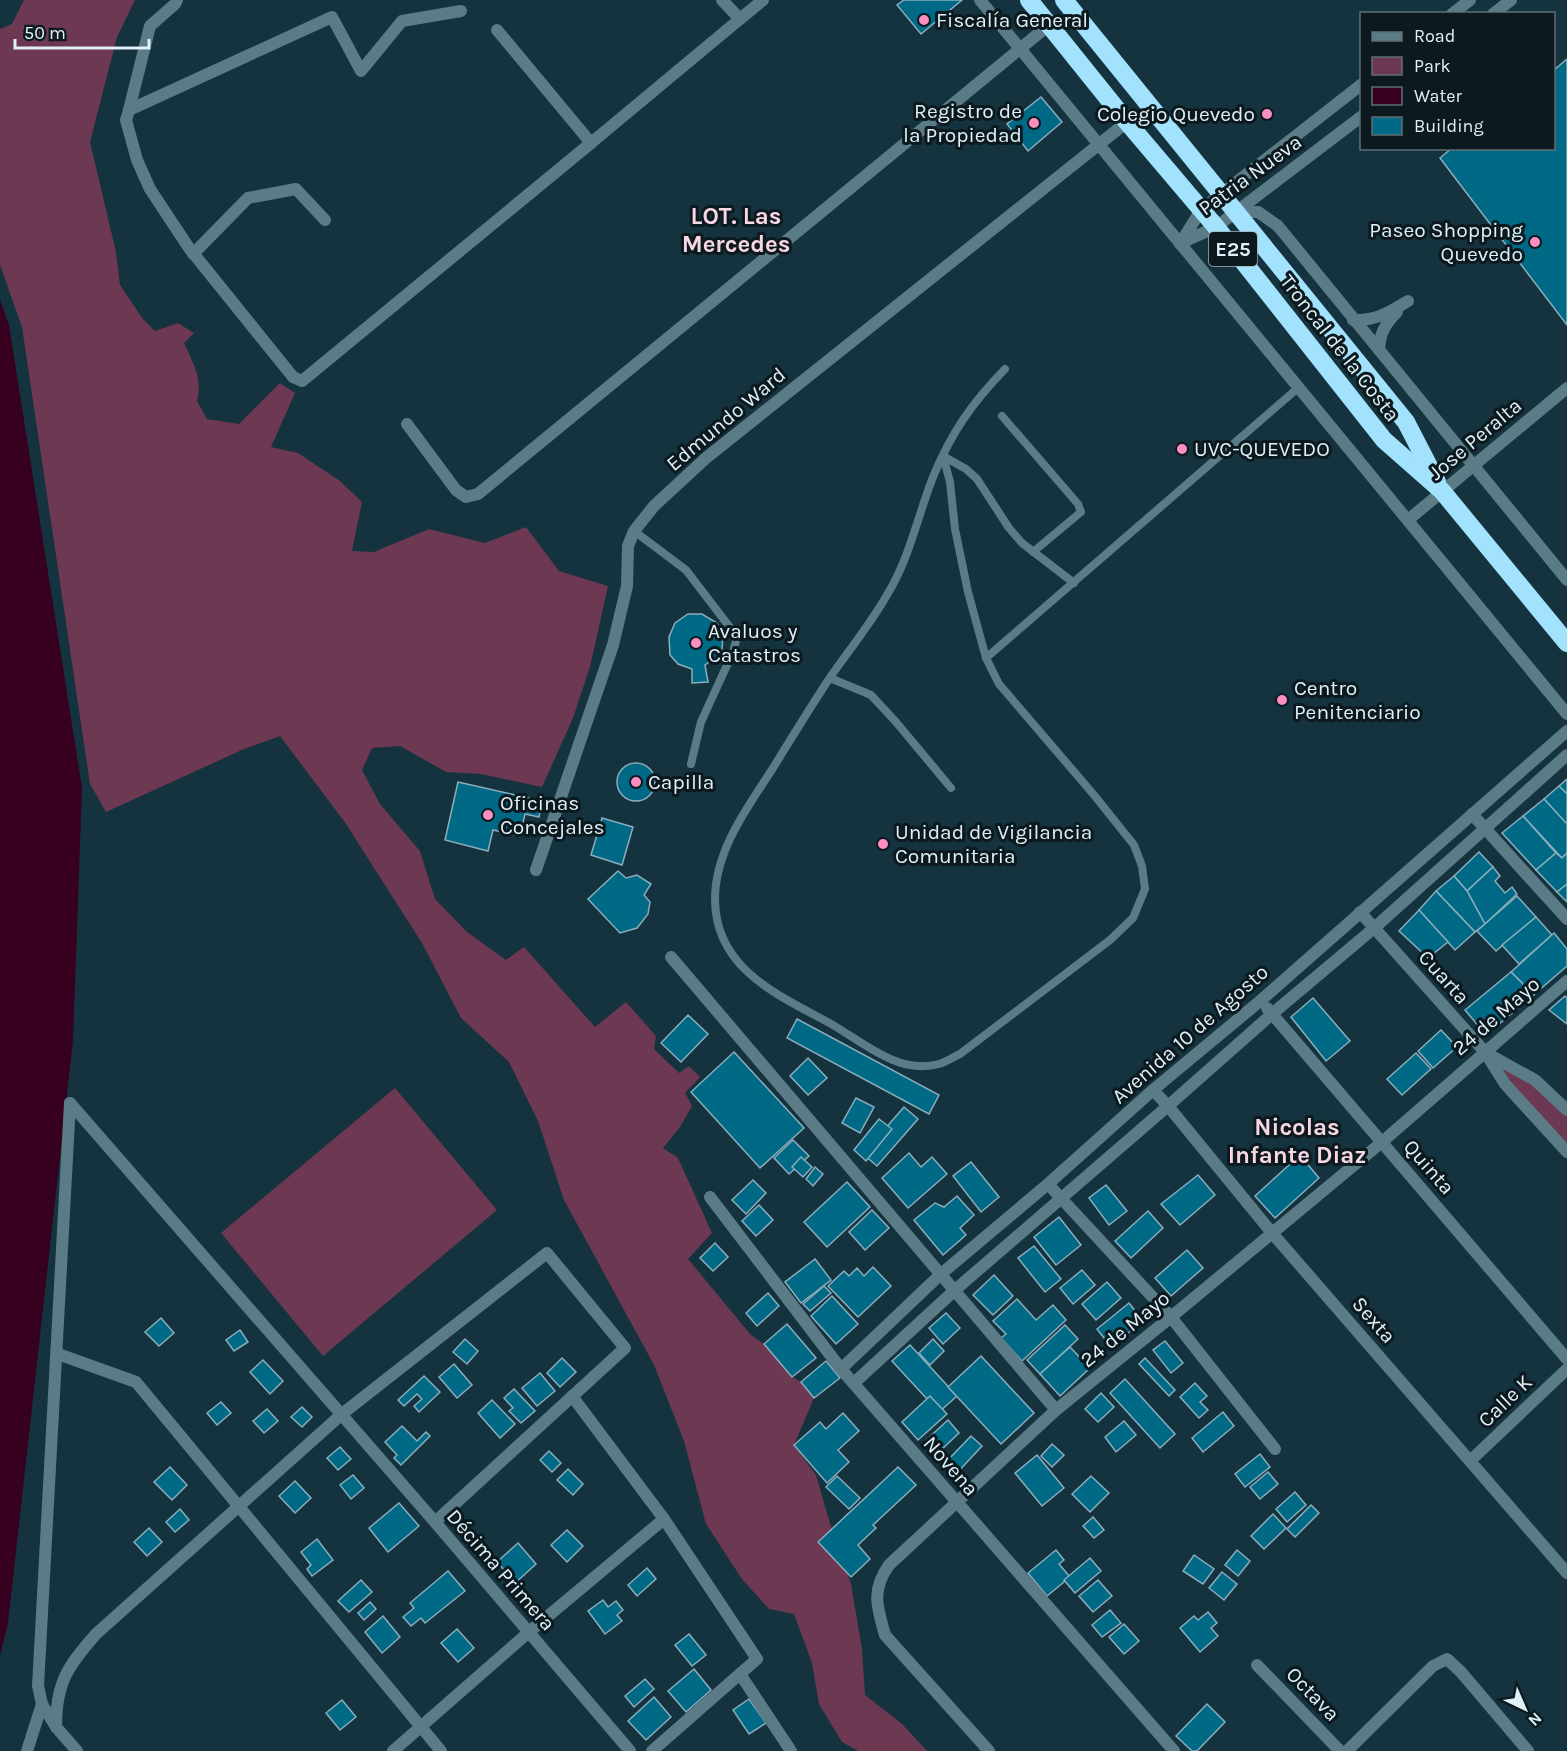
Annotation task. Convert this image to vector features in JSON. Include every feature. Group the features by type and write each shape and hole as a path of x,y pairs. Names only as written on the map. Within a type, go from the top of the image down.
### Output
{"highway":[{"name":"Troncal de la Costa","path":"1029,0 1127,122 1216,227 1384,440 1442,491 1567,643"},
{"name":"Troncal de la Costa","path":"1064,0 1406,422 1442,491"}],"street":[{"path":"177,0 150,26 126,120 137,160 150,189 193,254 293,377 302,381 763,0"},
{"path":"722,0 740,19"},
{"path":"980,0 1567,714"},
{"path":"1455,12 1470,0"},
{"path":"1496,12 1511,0"},
{"path":"129,110 332,17 361,71 402,21 461,11"},
{"path":"407,424 456,490 466,496 478,494 1049,25"},
{"path":"497,30 591,143"},
{"name":"Patria Nueva","path":"1180,244 1201,210 1360,86"},
{"name":"Patria Nueva","path":"1180,244 1216,227 1360,118"},
{"name":"Edmundo Ward","path":"536,870 613,645 627,586 628,546 634,531 654,506 706,458 1127,122"},
{"path":"193,254 248,198 296,189 326,220"},
{"path":"1236,212 1258,212 1278,226 1567,580"},
{"path":"1353,320 1373,319 1387,314 1408,301 1384,328 1380,337 1379,350"},
{"name":"Jose Peralta","path":"1408,520 1567,388"},
{"name":"Avenida 10 de Agosto","path":"842,1369 941,1274 1048,1184 1153,1090 1260,1001 1567,731"},
{"name":"Avenida 10 de Agosto","path":"854,1383 955,1290 1272,1014 1374,929 1567,755"},
{"path":"1472,814 1567,918"},
{"name":"Cuarta","path":"1360,912 1485,1052 1505,1084 1567,1152"},
{"path":"671,957 1056,1410"},
{"name":"24 de Mayo","path":"988,1751 885,1635 877,1593 885,1571 1056,1410 1382,1142 1567,981"},
{"name":"Quinta","path":"1260,1001 1567,1359"},
{"path":"1485,1052 1535,1080 1567,1110"},
{"name":"Sexta","path":"1153,1090 1272,1233 1567,1573"},
{"name":"Décima Primera","path":"58,1354 70,1103 342,1414 630,1751"},
{"path":"1048,1184 1171,1317 1275,1449"},
{"name":"Novena","path":"710,1197 842,1369 1174,1751"},
{"path":"57,1727 56,1709 66,1672 74,1658 96,1634 342,1414 547,1253 625,1348 435,1522"},
{"path":"77,1751 42,1704 38,1686 58,1354 136,1382 441,1751"},
{"name":"Calle K","path":"1470,1461 1567,1369"},
{"path":"572,1396 664,1519 757,1659 652,1751"},
{"path":"393,1751 529,1632 664,1519"},
{"path":"1347,1751 1433,1666 1448,1659 1528,1751"},
{"name":"Octava","path":"1257,1665 1341,1751"},
{"path":"740,1674 791,1751"},
{"path":"27,1751 42,1704"}],"lane":[{"path":"943,456 950,482 955,530 966,582 986,658 999,684 1134,845 1142,866 1145,889 1133,918 1110,940 960,1054 939,1064 917,1067 895,1062 834,1025 774,994 750,975 728,951 718,927 715,899 720,862 742,816 830,678 887,596 901,571 933,478 943,456 966,412 1005,369"},
{"path":"986,658 1298,388"},
{"path":"1002,416 1078,504 1081,512 1033,552"},
{"path":"943,456 966,469 977,479 1009,528 1033,552 1074,583"},
{"path":"634,531 686,570 735,634 733,652 701,722 690,764"},
{"path":"830,678 871,695 951,788"}],"green space":[{"path":"24,0 135,0 117,37 90,142 116,252 120,285 142,318 155,331 178,323 194,333 184,343 198,378 197,401 207,419 239,424 280,383 295,393 271,447 298,453 340,481 362,502 352,551 374,552 429,529 485,543 526,527 559,571 608,586 590,667 573,718 542,787 481,774 446,772 400,746 372,748 362,770 380,804 420,851 435,899 467,932 506,960 524,947 595,1027 626,1002 656,1036 654,1049 679,1073 689,1066 700,1077 685,1093 692,1106 680,1127 663,1148 678,1158 712,1233 688,1259 751,1335 764,1344 792,1377 801,1382 814,1398 794,1445 816,1475 851,1584 862,1649 865,1695 902,1724 927,1751 858,1751 842,1742 819,1704 812,1663 794,1614 769,1609 742,1579 706,1524 684,1441 654,1365 564,1200 538,1121 509,1062 461,1018 422,943 344,821 280,736 244,749 106,812 90,784 22,327 0,265 0,29 12,24"},
{"path":"1501,1066 1539,1084 1567,1112 1567,1144 1513,1086"},
{"path":"395,1088 497,1210 323,1356 221,1233"}],"water":[{"path":"0,300 9,325 82,788 73,1040 8,1623 0,1656"}],"building":[{"name":"Fiscalía General","path":"904,0 962,0 921,34 897,5"},
{"name":"Paseo Shopping Quevedo","path":"1567,59 1567,325 1440,158 1450,150 1555,150 1555,69"},
{"name":"Registro de la Propiedad","path":"1041,97 1062,122 1028,151 1007,124"},
{"name":"Avaluos y Catastros","path":"688,614 702,614 717,623 723,636 722,649 705,665 708,682 692,683 692,669 678,664 670,655 669,637 675,623"},
{"name":"Capilla","path":"636,763 649,769 655,782 649,795 636,801 623,795 617,782 623,769"},
{"path":"1567,779 1567,794 1559,786"},
{"name":"Oficinas Concejales","path":"458,782 542,801 539,817 525,814 520,836 493,830 488,851 445,840"},
{"path":"1559,786 1567,794 1567,824 1544,799"},
{"path":"1544,799 1567,824 1567,853 1562,858 1523,816"},
{"path":"1523,816 1556,853 1536,870 1502,833"},
{"path":"602,818 633,827 622,865 591,855"},
{"path":"1479,852 1493,867 1467,891 1454,876"},
{"path":"1556,853 1562,858 1567,853 1567,884 1557,892 1536,870"},
{"path":"1493,867 1500,876 1495,881 1505,893 1512,887 1517,894 1485,924 1467,891"},
{"path":"618,871 626,878 637,875 651,884 644,895 650,902 648,914 637,928 620,933 588,899"},
{"path":"1454,876 1467,891 1485,924 1475,932 1436,891"},
{"path":"1567,884 1567,902 1557,892"},
{"path":"1436,891 1475,932 1455,950 1419,910"},
{"path":"1517,896 1536,917 1496,951 1477,931"},
{"path":"1419,910 1448,942 1428,958 1399,931"},
{"path":"1536,917 1552,935 1519,964 1502,945"},
{"path":"1554,933 1567,949 1567,966 1530,998 1522,983 1511,972"},
{"path":"1511,972 1522,983 1530,998 1486,1035 1465,1010"},
{"path":"1565,996 1567,998 1567,1024 1549,1010"},
{"path":"1313,998 1350,1041 1326,1061 1291,1017"},
{"path":"688,1015 708,1034 681,1062 661,1043"},
{"path":"797,1019 939,1095 929,1114 787,1038"},
{"path":"1441,1030 1457,1047 1433,1068 1418,1051"},
{"path":"734,1052 804,1128 760,1168 691,1092"},
{"path":"1416,1053 1431,1069 1402,1095 1387,1079"},
{"path":"808,1058 827,1078 808,1095 790,1076"},
{"path":"856,1098 874,1107 860,1133 842,1123"},
{"path":"904,1107 918,1119 877,1166 863,1154"},
{"path":"879,1119 892,1129 866,1161 854,1150"},
{"path":"793,1140 809,1156 789,1174 774,1158"},
{"path":"909,1153 921,1167 932,1157 947,1174 908,1208 882,1178"},
{"path":"1300,1155 1319,1178 1275,1218 1255,1196"},
{"path":"801,1157 812,1167 803,1177 792,1167"},
{"path":"971,1162 999,1197 981,1212 953,1176"},
{"path":"815,1167 823,1174 813,1186 806,1179"},
{"path":"1198,1175 1215,1195 1180,1225 1161,1204"},
{"path":"753,1180 766,1193 746,1214 732,1200"},
{"path":"847,1182 870,1207 827,1247 804,1222"},
{"path":"1106,1185 1127,1211 1109,1225 1089,1198"},
{"path":"957,1196 974,1215 960,1228 966,1235 943,1255 914,1220 935,1203 944,1207"},
{"path":"759,1205 773,1220 756,1236 742,1221"},
{"path":"872,1210 889,1228 865,1250 849,1232"},
{"path":"1148,1211 1163,1228 1131,1258 1115,1241"},
{"path":"1059,1217 1081,1245 1056,1265 1034,1237"},
{"path":"715,1243 728,1257 713,1271 700,1258"},
{"path":"1034,1246 1061,1279 1045,1292 1018,1258"},
{"path":"1187,1250 1203,1268 1171,1296 1155,1278"},
{"path":"815,1259 831,1280 801,1303 785,1282"},
{"path":"873,1267 891,1286 858,1317 828,1286 844,1271 849,1276 857,1268 864,1276"},
{"path":"1082,1270 1095,1285 1073,1304 1060,1288"},
{"path":"994,1275 1013,1296 993,1315 973,1295"},
{"path":"1107,1282 1121,1298 1096,1320 1082,1304"},
{"path":"824,1286 831,1293 810,1311 803,1304"},
{"path":"768,1293 779,1306 757,1326 746,1313"},
{"path":"832,1296 858,1324 836,1344 811,1316"},
{"path":"1017,1299 1036,1320 1053,1305 1066,1320 1022,1361 1001,1338 1006,1334 993,1321"},
{"path":"1129,1303 1143,1321 1111,1347 1097,1329"},
{"path":"946,1313 960,1328 943,1344 929,1328"},
{"path":"161,1318 174,1333 159,1346 145,1332"},
{"path":"787,1324 816,1358 792,1377 764,1344"},
{"path":"1065,1325 1078,1339 1040,1374 1027,1360"},
{"path":"240,1330 248,1342 234,1351 226,1340"},
{"path":"465,1339 478,1351 467,1364 453,1352"},
{"path":"933,1339 944,1351 930,1365 919,1353"},
{"path":"1165,1341 1183,1363 1171,1373 1153,1350"},
{"path":"910,1345 957,1396 939,1412 892,1361"},
{"path":"1070,1347 1090,1368 1060,1396 1040,1374"},
{"path":"981,1356 1034,1413 1001,1444 948,1387"},
{"path":"562,1358 576,1372 560,1387 547,1373"},
{"path":"1145,1358 1175,1390 1169,1396 1139,1364"},
{"path":"263,1360 283,1381 270,1394 250,1372"},
{"path":"826,1361 840,1378 814,1398 801,1382"},
{"path":"454,1364 472,1385 457,1398 439,1377"},
{"path":"540,1373 555,1391 537,1406 522,1388"},
{"path":"424,1376 440,1392 419,1412 414,1406 422,1399 417,1394 404,1406 398,1400"},
{"path":"1125,1379 1175,1434 1160,1448 1110,1393"},
{"path":"1195,1383 1207,1396 1200,1402 1208,1410 1199,1418 1180,1397"},
{"path":"514,1389 535,1411 521,1423 509,1411 513,1408 504,1398"},
{"path":"1101,1393 1114,1407 1098,1422 1085,1409"},
{"path":"930,1396 947,1414 918,1440 902,1422"},
{"path":"492,1400 515,1424 500,1438 478,1413"},
{"path":"221,1402 231,1413 217,1425 207,1413"},
{"path":"302,1407 312,1417 302,1427 291,1417"},
{"path":"267,1409 278,1421 264,1433 253,1421"},
{"path":"1223,1412 1234,1426 1203,1452 1192,1438"},
{"path":"843,1413 859,1431 838,1450 849,1462 827,1483 794,1445 820,1422 826,1429"},
{"path":"948,1420 959,1433 937,1454 925,1441"},
{"path":"1124,1421 1136,1435 1116,1452 1105,1437"},
{"path":"402,1426 417,1441 426,1432 430,1436 401,1465 394,1458 397,1455 385,1442"},
{"path":"971,1436 982,1446 955,1475 944,1464"},
{"path":"1052,1444 1064,1455 1052,1467 1041,1456"},
{"path":"340,1447 351,1459 338,1470 327,1458"},
{"path":"549,1451 561,1463 552,1472 540,1460"},
{"path":"1260,1454 1270,1467 1245,1487 1235,1474"},
{"path":"1037,1455 1064,1488 1042,1506 1015,1473"},
{"path":"170,1467 187,1485 172,1500 154,1482"},
{"path":"898,1467 916,1485 873,1525 876,1528 858,1545 870,1559 851,1577 818,1542"},
{"path":"568,1469 583,1484 573,1495 557,1480"},
{"path":"1268,1472 1278,1484 1260,1499 1250,1487"},
{"path":"353,1475 364,1488 351,1499 340,1485"},
{"path":"837,1476 860,1498 849,1509 826,1487"},
{"path":"1091,1476 1109,1493 1090,1512 1072,1494"},
{"path":"295,1481 311,1498 295,1513 279,1496"},
{"path":"1295,1492 1306,1505 1287,1522 1276,1509"},
{"path":"399,1503 419,1526 388,1552 369,1528"},
{"path":"1311,1505 1319,1513 1295,1537 1287,1529"},
{"path":"180,1509 189,1520 175,1532 166,1522"},
{"path":"1273,1514 1286,1528 1264,1549 1251,1536"},
{"path":"1093,1517 1104,1530 1094,1538 1083,1526"},
{"path":"149,1528 162,1542 147,1556 134,1542"},
{"path":"567,1530 583,1546 567,1562 551,1545"},
{"path":"317,1539 333,1560 312,1576 307,1569 311,1565 301,1552"},
{"path":"518,1543 536,1564 512,1586 503,1575 506,1572 497,1562"},
{"path":"1056,1550 1064,1560 1059,1564 1070,1577 1047,1596 1028,1573"},
{"path":"1237,1550 1250,1561 1238,1576 1225,1565"},
{"path":"1194,1555 1214,1569 1203,1584 1183,1571"},
{"path":"1090,1558 1101,1571 1075,1593 1064,1580"},
{"path":"647,1568 656,1579 637,1596 628,1585"},
{"path":"448,1571 465,1591 425,1623 421,1618 411,1626 403,1617 414,1608 410,1603"},
{"path":"1222,1572 1237,1584 1224,1600 1209,1588"},
{"path":"361,1580 372,1592 349,1612 338,1601"},
{"path":"1098,1580 1112,1596 1093,1612 1079,1596"},
{"path":"603,1600 608,1607 616,1601 623,1610 617,1615 622,1621 605,1634 588,1611"},
{"path":"370,1602 376,1609 364,1620 358,1613"},
{"path":"1110,1610 1121,1623 1102,1637 1092,1625"},
{"path":"1208,1612 1217,1623 1211,1628 1218,1636 1200,1652 1180,1628 1194,1616 1198,1620"},
{"path":"383,1616 400,1637 382,1653 365,1632"},
{"path":"1124,1624 1139,1641 1124,1654 1109,1637"},
{"path":"457,1629 474,1648 458,1662 441,1643"},
{"path":"689,1634 706,1655 692,1666 675,1645"},
{"path":"694,1669 711,1690 686,1712 668,1691"},
{"path":"645,1679 654,1689 634,1707 625,1696"},
{"path":"654,1697 671,1717 646,1740 628,1721"},
{"path":"749,1699 766,1723 749,1734 733,1710"},
{"path":"342,1700 356,1717 340,1730 326,1713"},
{"path":"1207,1704 1225,1722 1197,1751 1192,1751 1176,1736"}],"place":[{"name":"Fiscalía General","path":"924,20"},
{"name":"Colegio Quevedo","path":"1267,114"},
{"name":"Registro de la Propiedad","path":"1034,123"},
{"name":"Paseo Shopping Quevedo","path":"1535,242"},
{"name":"UVC-QUEVEDO","path":"1182,449"},
{"name":"Avaluos y Catastros","path":"696,643"},
{"name":"Centro Penitenciario","path":"1282,700"},
{"name":"Capilla","path":"636,782"},
{"name":"Oficinas Concejales","path":"488,815"},
{"name":"Unidad de Vigilancia Comunitaria","path":"883,844"}],"district":[{"name":"LOT. Las Mercedes","path":"736,230"},
{"name":"Nicolas Infante Diaz","path":"1297,1141"}]}
